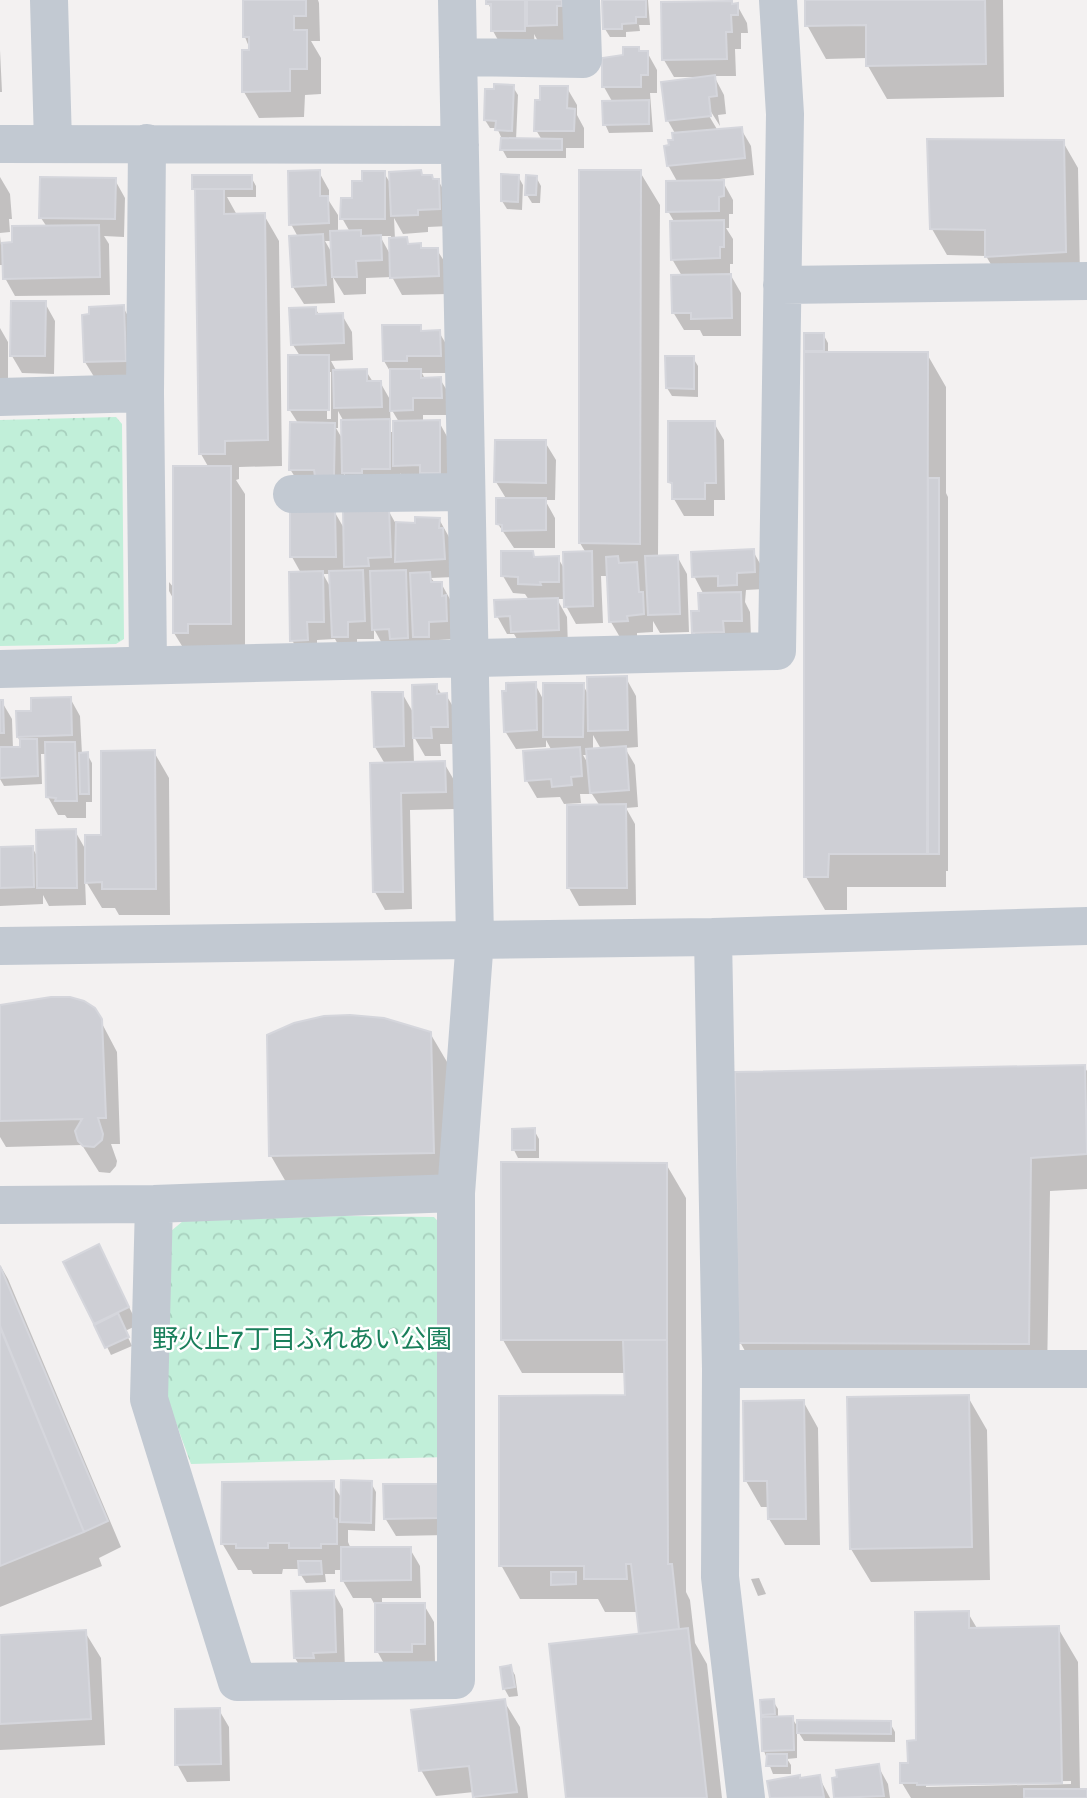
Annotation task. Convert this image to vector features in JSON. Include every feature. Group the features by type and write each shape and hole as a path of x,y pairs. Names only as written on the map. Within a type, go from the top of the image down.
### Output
{"street":[{"path":"49,0 53,143"},
{"path":"154,1205 149,1399 237,1682 456,1680 456,1193 475,939 457,0"},
{"path":"458,57 583,59 581,0"},
{"path":"0,669 777,651 785,114 778,0"},
{"path":"147,143 145,393 148,665"},
{"path":"0,144 460,145"},
{"path":"782,285 1087,281"},
{"path":"0,397 145,393"},
{"path":"292,494 466,492"},
{"path":"0,946 713,937 1087,926"},
{"path":"713,937 721,1369 720,1577 746,1798"},
{"path":"0,1205 154,1205 456,1193"},
{"path":"721,1369 1087,1369"}],"green space":[{"path":"116,417 122,424 124,639 116,644 0,646 0,420"},
{"name":"野火止7丁目ふれあい公園","path":"344,1216 434,1217 447,1231 446,1457 191,1464 165,1393 171,1231 183,1221"}],"building":[{"path":"243,0 306,0 306,16 294,16 294,30 307,30 307,69 290,69 290,91 242,92 242,50 249,50 249,37 243,37"},
{"path":"486,0 525,0 525,31 491,31 491,4 486,4"},
{"path":"527,0 562,0 562,6 557,6 557,25 527,26"},
{"path":"602,0 646,0 646,17 636,17 636,23 622,24 622,29 603,29"},
{"path":"805,0 985,0 986,64 866,66 866,25 805,26"},
{"path":"732,1 732,4 738,3 738,15 731,15 732,32 726,32 727,59 662,60 661,2"},
{"path":"623,47 639,47 639,51 648,51 648,75 641,75 641,87 602,87 602,58 623,55"},
{"path":"715,75 717,96 709,97 711,116 666,121 661,82"},
{"path":"494,84 514,85 512,131 495,130 496,121 484,120 485,89 494,89"},
{"path":"540,86 568,86 567,108 575,109 574,131 534,131 535,100 540,100"},
{"path":"649,100 649,124 603,125 602,101"},
{"path":"742,127 745,158 667,166 664,146 669,145 668,140 673,140 672,133"},
{"path":"501,138 562,139 562,150 500,150"},
{"path":"927,139 1064,140 1066,252 985,257 985,230 930,229"},
{"path":"320,170 320,196 328,196 329,223 289,225 288,171"},
{"path":"421,170 422,175 432,175 433,179 439,179 440,209 418,210 418,215 391,216 389,172"},
{"path":"579,170 641,170 640,544 579,543"},
{"path":"362,171 385,171 385,219 340,219 341,198 352,198 352,181 362,181"},
{"path":"501,174 519,175 518,202 501,201"},
{"path":"192,175 252,175 252,189 192,189"},
{"path":"526,175 537,176 536,195 525,195"},
{"path":"40,177 116,178 115,219 39,218"},
{"path":"724,180 724,196 719,197 719,211 666,212 666,181"},
{"path":"195,189 224,189 224,214 265,213 268,440 225,441 225,454 199,454"},
{"path":"724,220 724,247 720,247 720,258 671,260 670,221"},
{"path":"99,225 100,277 3,279 2,243 12,242 12,226"},
{"path":"361,230 361,236 381,235 382,260 356,261 357,277 332,277 330,231"},
{"path":"323,234 326,285 292,287 289,236"},
{"path":"407,237 408,244 421,243 421,248 438,248 439,276 390,278 389,238"},
{"path":"731,274 732,318 691,319 691,313 672,313 671,275"},
{"path":"11,301 46,301 45,356 10,356"},
{"path":"124,305 126,361 84,362 82,315 89,314 89,307"},
{"path":"316,307 316,314 343,313 344,343 291,345 289,308"},
{"path":"382,325 421,325 421,331 440,330 441,356 407,356 407,361 383,361"},
{"path":"804,333 824,333 824,351 804,351"},
{"path":"804,352 928,352 927,854 829,854 828,877 804,877"},
{"path":"288,355 329,355 329,410 288,410"},
{"path":"665,356 694,356 694,389 666,388"},
{"path":"367,369 367,381 381,381 382,407 334,408 333,370"},
{"path":"390,369 421,369 421,378 441,377 442,398 413,398 413,410 390,411"},
{"path":"390,419 390,469 362,469 362,473 342,473 341,420"},
{"path":"440,420 440,473 420,473 420,465 393,466 393,421"},
{"path":"668,421 715,421 716,483 705,483 705,499 672,499 672,483 668,482"},
{"path":"290,422 335,423 334,476 315,476 314,470 289,470"},
{"path":"495,440 546,440 546,483 494,482"},
{"path":"173,466 231,466 231,624 188,624 188,633 173,633"},
{"path":"928,478 939,478 939,854 928,854"},
{"path":"496,498 546,498 546,530 502,531 502,525 496,524"},
{"path":"389,508 391,557 368,558 369,566 344,567 343,509"},
{"path":"335,509 336,557 290,557 290,510"},
{"path":"415,517 440,518 439,528 443,528 445,559 395,562 396,522 415,523"},
{"path":"754,549 755,572 737,573 737,585 718,586 718,576 692,577 691,552"},
{"path":"501,551 533,551 534,557 559,556 559,582 540,582 541,585 518,584 518,577 501,576"},
{"path":"592,551 593,606 564,607 563,552"},
{"path":"678,555 680,614 648,615 645,556"},
{"path":"618,556 619,563 637,562 644,614 627,616 628,621 609,622 606,557"},
{"path":"363,570 365,621 348,622 348,637 332,637 329,571"},
{"path":"406,570 408,638 390,639 389,629 372,630 370,571"},
{"path":"323,571 324,622 307,622 308,640 290,641 289,572"},
{"path":"430,572 431,582 442,582 442,596 446,595 447,621 429,622 429,637 413,637 410,573"},
{"path":"741,592 742,621 723,621 724,632 692,633 691,611 699,611 698,593"},
{"path":"558,598 559,630 511,632 510,616 495,617 494,600"},
{"path":"627,676 628,730 588,731 587,677"},
{"path":"536,682 537,730 504,732 502,691 506,691 506,683"},
{"path":"543,683 584,683 583,737 543,737"},
{"path":"437,684 437,694 447,693 448,727 431,727 432,738 413,738 412,685"},
{"path":"372,692 403,692 404,746 374,747"},
{"path":"71,697 72,735 17,737 16,711 31,711 31,698"},
{"path":"0,700 3,700 4,733 0,733"},
{"path":"20,739 37,739 38,776 0,778 0,747 20,747"},
{"path":"45,742 75,742 77,801 55,801 56,798 46,797"},
{"path":"626,746 629,790 590,793 586,749"},
{"path":"580,747 582,776 571,777 572,785 552,787 551,779 525,781 523,751"},
{"path":"155,750 156,889 102,889 102,882 85,883 85,835 101,835 101,751"},
{"path":"88,752 89,794 80,794 79,753"},
{"path":"445,761 446,792 401,793 403,892 373,892 370,763"},
{"path":"626,804 627,888 567,888 567,805"},
{"path":"76,829 77,888 37,888 36,830"},
{"path":"33,846 34,887 0,888 0,847"},
{"path":"51,997 70,997 84,1001 95,1008 102,1019 106,1118 98,1118 103,1134 102,1140 94,1147 83,1146 78,1141 75,1131 82,1119 0,1121 0,1005"},
{"path":"324,1016 384,1018 431,1032 434,1153 269,1156 267,1035 294,1023"},
{"path":"1085,1065 1087,1154 1031,1158 1029,1344 738,1343 735,1072"},
{"path":"535,1128 535,1150 512,1150 512,1129"},
{"path":"501,1162 667,1163 667,1340 501,1340"},
{"path":"99,1244 129,1307 94,1324 63,1262"},
{"path":"0,1266 108,1521 84,1532 0,1326"},
{"path":"118,1313 129,1337 105,1348 94,1325"},
{"path":"0,1327 84,1532 0,1566"},
{"path":"623,1340 667,1340 668,1564 672,1564 679,1629 639,1634 631,1564 626,1564 627,1579 584,1579 584,1566 499,1566 499,1396 625,1395"},
{"path":"969,1395 972,1547 850,1549 847,1397"},
{"path":"804,1400 806,1519 768,1519 767,1481 744,1481 743,1401"},
{"path":"341,1480 372,1481 371,1523 340,1522"},
{"path":"334,1481 337,1544 321,1544 321,1548 289,1548 289,1543 268,1543 268,1548 236,1548 236,1544 221,1544 222,1482"},
{"path":"383,1484 438,1484 438,1518 384,1519"},
{"path":"341,1547 411,1547 411,1580 341,1581"},
{"path":"298,1561 321,1561 322,1574 299,1575"},
{"path":"551,1572 576,1572 576,1584 551,1585"},
{"path":"334,1590 336,1652 313,1653 314,1658 294,1658 291,1591"},
{"path":"375,1603 425,1603 425,1644 412,1644 412,1652 375,1652"},
{"path":"969,1611 969,1628 1059,1626 1062,1783 900,1783 900,1763 908,1763 907,1741 916,1740 915,1612"},
{"path":"688,1628 707,1798 566,1798 549,1644"},
{"path":"86,1630 91,1719 0,1724 0,1635"},
{"path":"511,1665 515,1687 503,1689 500,1667"},
{"path":"505,1699 517,1792 473,1797 469,1766 419,1771 411,1710"},
{"path":"774,1699 775,1714 761,1715 760,1700"},
{"path":"220,1708 221,1764 175,1765 175,1709"},
{"path":"793,1716 794,1750 762,1751 761,1717"},
{"path":"797,1720 891,1721 891,1734 797,1733"},
{"path":"767,1754 787,1754 787,1766 766,1766"},
{"path":"879,1764 884,1796 834,1798 832,1778 837,1777 836,1770"},
{"path":"800,1775 800,1778 820,1775 824,1797 770,1798 767,1781"},
{"path":"1024,1789 1087,1789 1087,1798 1024,1798"}]}
